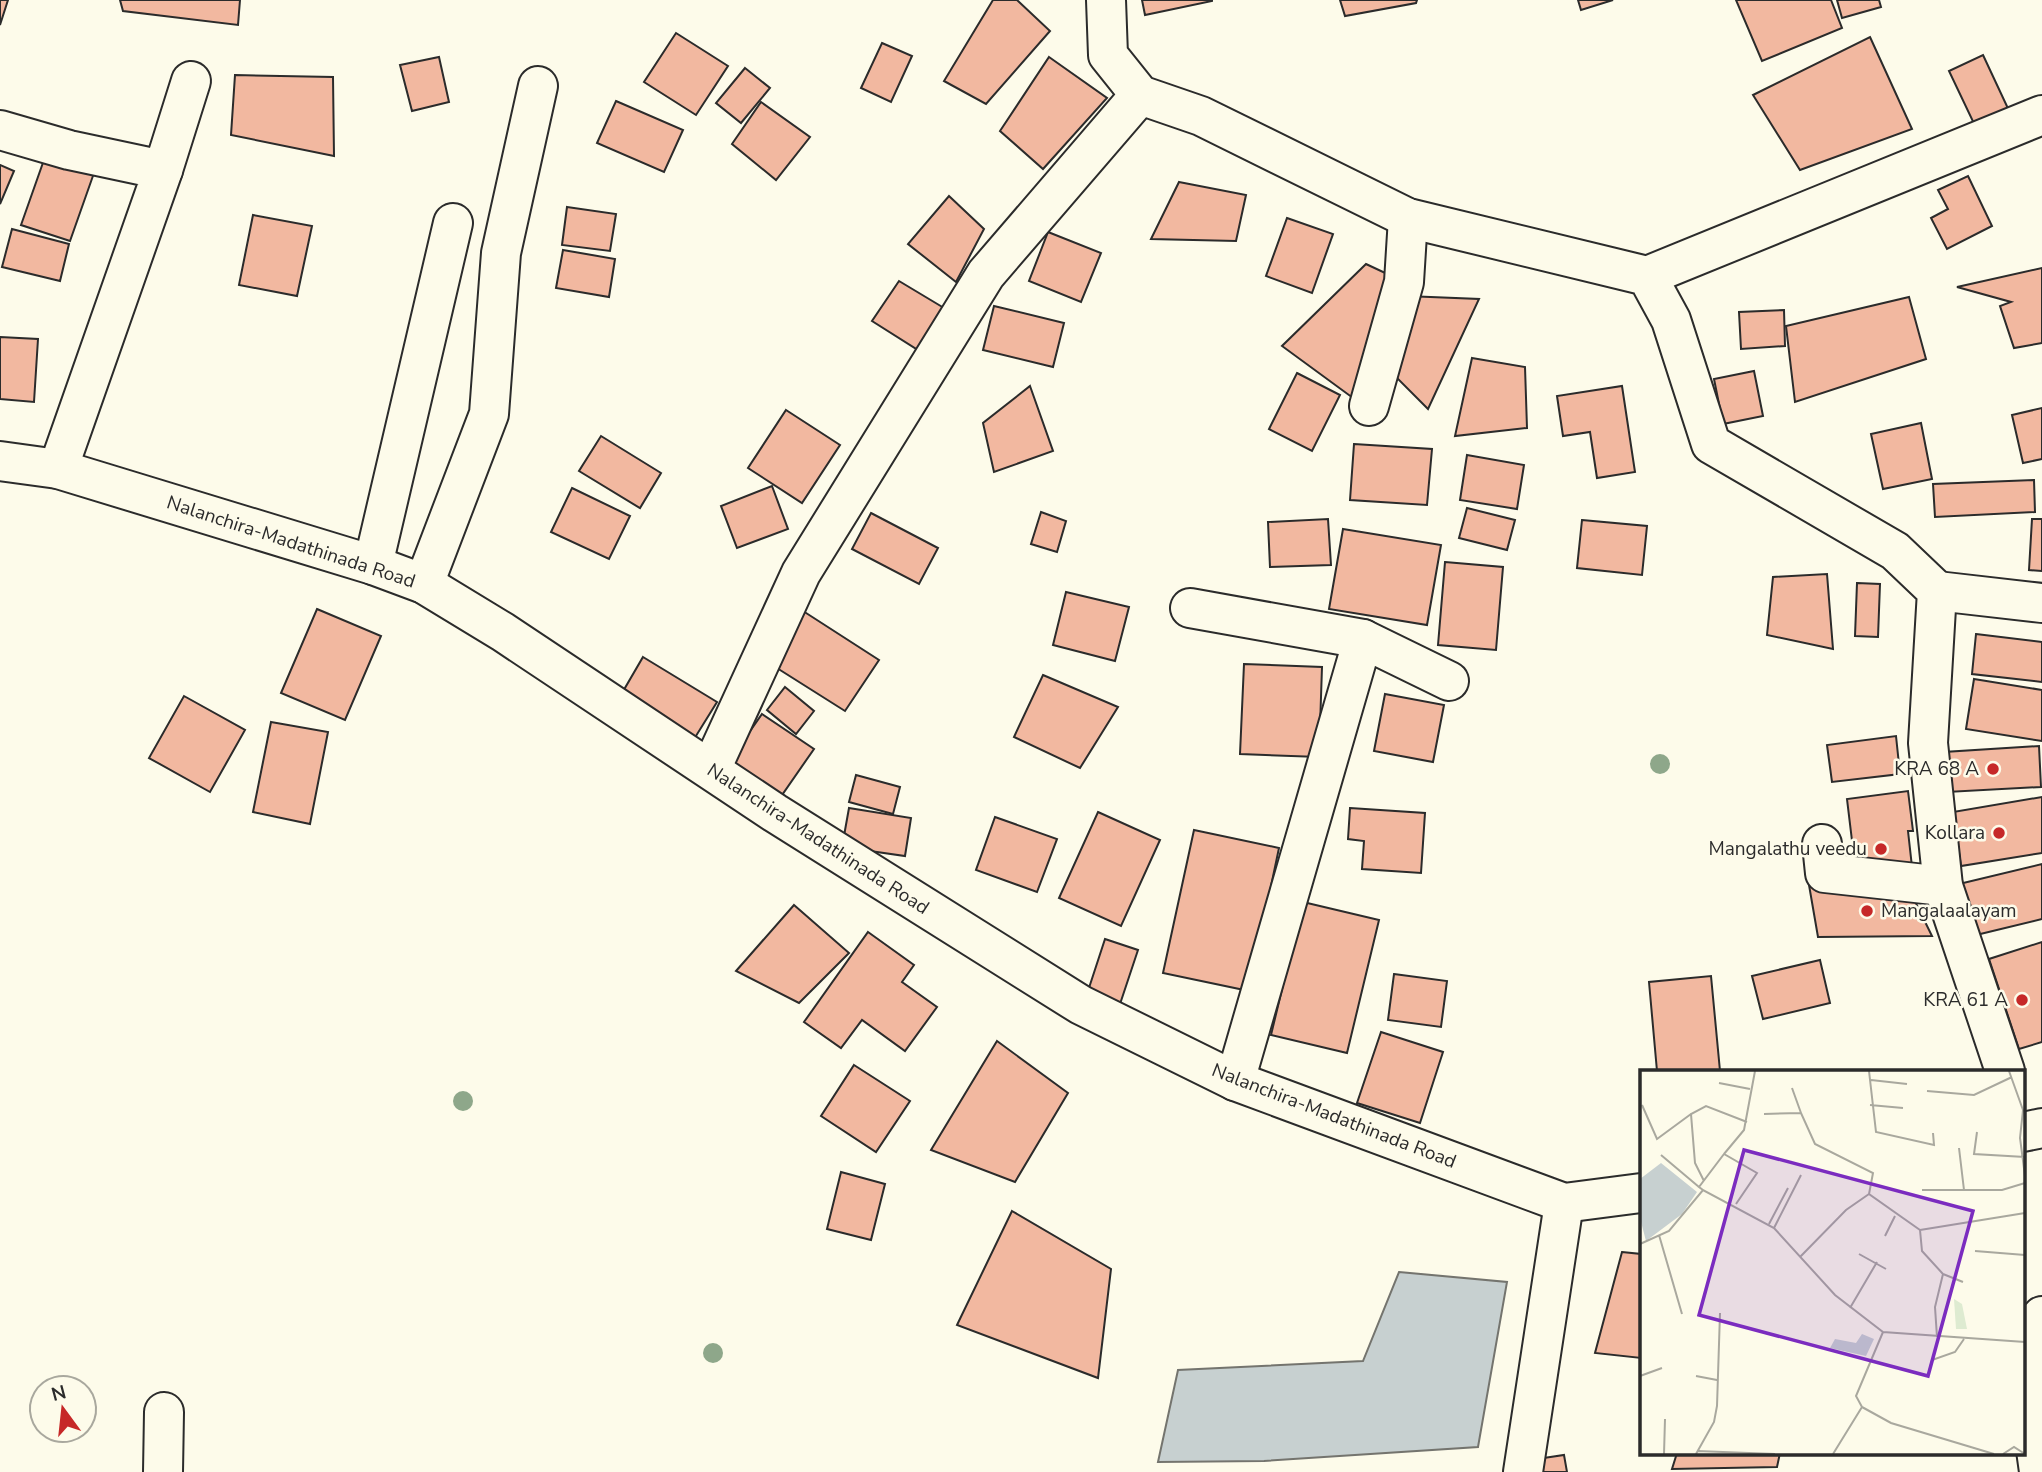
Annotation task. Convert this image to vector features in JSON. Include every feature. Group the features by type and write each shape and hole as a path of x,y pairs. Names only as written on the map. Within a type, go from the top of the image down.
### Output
{"street":[{"path":"1106,0 1108,55 1140,95 1201,116 1408,218 1647,276 2042,115"},
{"path":"58,469 163,170 191,81"},
{"path":"424,584 489,414 501,253 538,86"},
{"path":"710,769 801,573 986,274 1140,95"},
{"path":"0,130 163,170"},
{"path":"1369,406 1404,282 1408,218"},
{"path":"373,565 453,223"},
{"path":"1647,276 1671,320 1711,444 1895,551 1937,591 2042,603"},
{"name":"Nalanchira-Madathinada Road","path":"0,461 58,469 373,565 424,584 503,632 710,769 1080,1005 1235,1081 1564,1203 1640,1193"},
{"path":"1937,591 1928,743 1943,887 2005,1070"},
{"path":"1190,608 1363,639 1449,681"},
{"path":"1235,1081 1363,639"},
{"path":"1822,844 1825,873 1943,887"},
{"path":"2024,1132 2042,1128"},
{"path":"1523,1472 1564,1203"},
{"path":"2039,1472 2028,1349 2033,1328 2042,1316"},
{"path":"163,1472 164,1412"}],"shaded area":[{"path":"1399,1272 1507,1282 1478,1447 1264,1461 1158,1462 1178,1370 1363,1361"}],"building":[{"path":"0,0 8,0 0,25"},
{"path":"120,0 240,0 238,25 123,11"},
{"path":"993,0 1017,0 1050,31 986,104 944,81"},
{"path":"1142,0 1212,0 1212,1 1145,15"},
{"path":"1340,0 1417,0 1416,3 1345,16"},
{"path":"1578,0 1613,0 1581,10"},
{"path":"1736,0 1831,0 1842,28 1762,61"},
{"path":"1837,0 1879,0 1881,7 1842,18"},
{"path":"676,33 728,66 696,115 644,82"},
{"path":"1870,37 1912,129 1800,170 1753,95"},
{"path":"882,43 912,56 891,102 861,88"},
{"path":"1983,55 2012,117 1978,132 1949,71"},
{"path":"439,57 449,102 412,111 400,65"},
{"path":"1049,57 1107,98 1043,169 1000,131"},
{"path":"745,68 770,88 741,123 716,103"},
{"path":"235,75 333,77 334,156 231,135"},
{"path":"616,101 683,130 664,172 597,143"},
{"path":"761,102 810,137 776,180 732,144"},
{"path":"45,157 94,173 70,241 21,225"},
{"path":"0,165 14,171 0,204"},
{"path":"1968,176 1992,226 1947,249 1931,218 1948,209 1938,190"},
{"path":"1179,182 1246,195 1236,241 1151,239"},
{"path":"949,196 984,229 956,282 908,244"},
{"path":"567,207 616,214 610,251 562,245"},
{"path":"253,215 312,226 297,296 239,285"},
{"path":"1287,218 1333,234 1312,293 1266,276"},
{"path":"12,229 69,244 60,281 2,267"},
{"path":"1048,232 1101,253 1081,302 1029,281"},
{"path":"563,250 615,259 609,297 556,288"},
{"path":"1366,264 1396,278 1353,398 1282,346"},
{"path":"2042,268 2042,343 2014,348 2000,306 2011,302 1957,287"},
{"path":"899,281 944,308 918,350 872,321"},
{"path":"1406,296 1479,299 1428,409 1397,378"},
{"path":"1909,297 1926,359 1795,402 1786,326"},
{"path":"994,306 1064,323 1053,367 983,350"},
{"path":"1784,310 1785,346 1741,349 1739,312"},
{"path":"0,337 38,339 34,402 0,399"},
{"path":"1472,358 1525,367 1527,428 1455,436"},
{"path":"1754,371 1763,416 1723,424 1714,379"},
{"path":"1297,373 1340,395 1312,451 1269,429"},
{"path":"1030,386 1053,451 994,472 983,423"},
{"path":"1622,386 1635,472 1597,478 1590,432 1563,436 1557,396"},
{"path":"2042,408 2042,459 2023,463 2012,415"},
{"path":"786,410 840,445 802,503 748,468"},
{"path":"1921,423 1932,479 1883,489 1871,434"},
{"path":"601,436 661,473 640,508 579,471"},
{"path":"1354,444 1432,449 1427,505 1350,500"},
{"path":"1467,455 1524,465 1517,509 1460,500"},
{"path":"2034,480 2035,512 1935,517 1933,484"},
{"path":"772,486 788,529 737,548 721,506"},
{"path":"572,488 630,516 609,559 551,532"},
{"path":"1467,508 1515,520 1507,550 1459,538"},
{"path":"1041,512 1066,521 1057,552 1031,544"},
{"path":"871,513 938,548 919,584 852,549"},
{"path":"1328,519 1331,565 1270,567 1268,522"},
{"path":"2032,519 2042,519 2042,571 2029,570"},
{"path":"1582,520 1647,526 1642,575 1577,568"},
{"path":"1343,529 1441,545 1427,625 1329,609"},
{"path":"1445,562 1503,567 1496,650 1438,645"},
{"path":"1827,574 1833,649 1767,635 1773,577"},
{"path":"1857,583 1880,584 1878,637 1855,636"},
{"path":"1066,592 1129,607 1115,661 1053,645"},
{"path":"317,609 381,636 345,720 281,693"},
{"path":"803,611 879,660 845,711 769,663"},
{"path":"1976,634 2042,642 2042,682 1972,674"},
{"path":"643,657 717,702 691,744 618,700"},
{"path":"1244,664 1322,667 1319,757 1240,754"},
{"path":"1043,675 1118,707 1080,768 1014,737"},
{"path":"1974,679 2042,690 2042,741 1966,729"},
{"path":"785,687 814,711 796,734 767,710"},
{"path":"1385,694 1444,705 1433,762 1374,751"},
{"path":"184,696 245,730 210,792 149,758"},
{"path":"762,714 814,749 782,795 730,760"},
{"path":"271,722 328,732 310,824 253,812"},
{"path":"1896,736 1900,774 1832,782 1827,745"},
{"name":"KRA 68 A","path":"2039,746 2041,787 1947,792 1944,752"},
{"path":"856,775 900,787 893,814 849,802"},
{"name":"Mangalathu veedu","path":"1908,791 1913,831 1908,831 1912,867 1856,874 1847,799"},
{"name":"Kollara","path":"2042,797 2042,853 1961,866 1953,812"},
{"path":"849,808 911,818 905,856 842,847"},
{"path":"1350,808 1425,813 1421,873 1362,869 1364,841 1348,839"},
{"path":"1098,812 1160,840 1121,926 1059,898"},
{"path":"995,817 1057,839 1037,892 976,870"},
{"path":"1194,830 1279,848 1249,991 1163,973"},
{"path":"2042,864 2042,919 1972,936 1959,884"},
{"name":"Mangalaalayam","path":"1809,885 1908,887 1932,936 1818,937"},
{"path":"1303,902 1379,920 1347,1053 1271,1035"},
{"path":"794,905 849,953 799,1003 736,971"},
{"path":"868,932 914,965 902,982 937,1007 905,1051 862,1020 841,1048 804,1022"},
{"path":"1105,939 1138,950 1120,1004 1087,994"},
{"name":"KRA 61 A","path":"2042,942 2042,1042 2019,1049 1989,959"},
{"path":"1820,960 1830,1003 1763,1019 1752,976"},
{"path":"1394,974 1447,981 1441,1027 1388,1020"},
{"path":"1711,976 1720,1070 1657,1070 1649,982"},
{"path":"1381,1032 1443,1052 1420,1123 1357,1103"},
{"path":"997,1041 1068,1093 1015,1182 931,1150"},
{"path":"854,1065 910,1101 876,1152 821,1116"},
{"path":"841,1172 885,1184 871,1240 827,1229"},
{"path":"1012,1211 1111,1269 1098,1378 957,1325"},
{"path":"1622,1252 1640,1254 1640,1358 1595,1353"},
{"path":"1677,1454 1780,1454 1777,1467 1672,1469"},
{"path":"1564,1455 1567,1472 1531,1472 1530,1460"}],"place":[{"name":"KRA 68 A","path":"1993,769"},
{"name":"Kollara","path":"1999,833"},
{"name":"Mangalathu veedu","path":"1881,849"},
{"name":"Mangalaalayam","path":"1867,911"},
{"name":"KRA 61 A","path":"2022,1000"}]}
